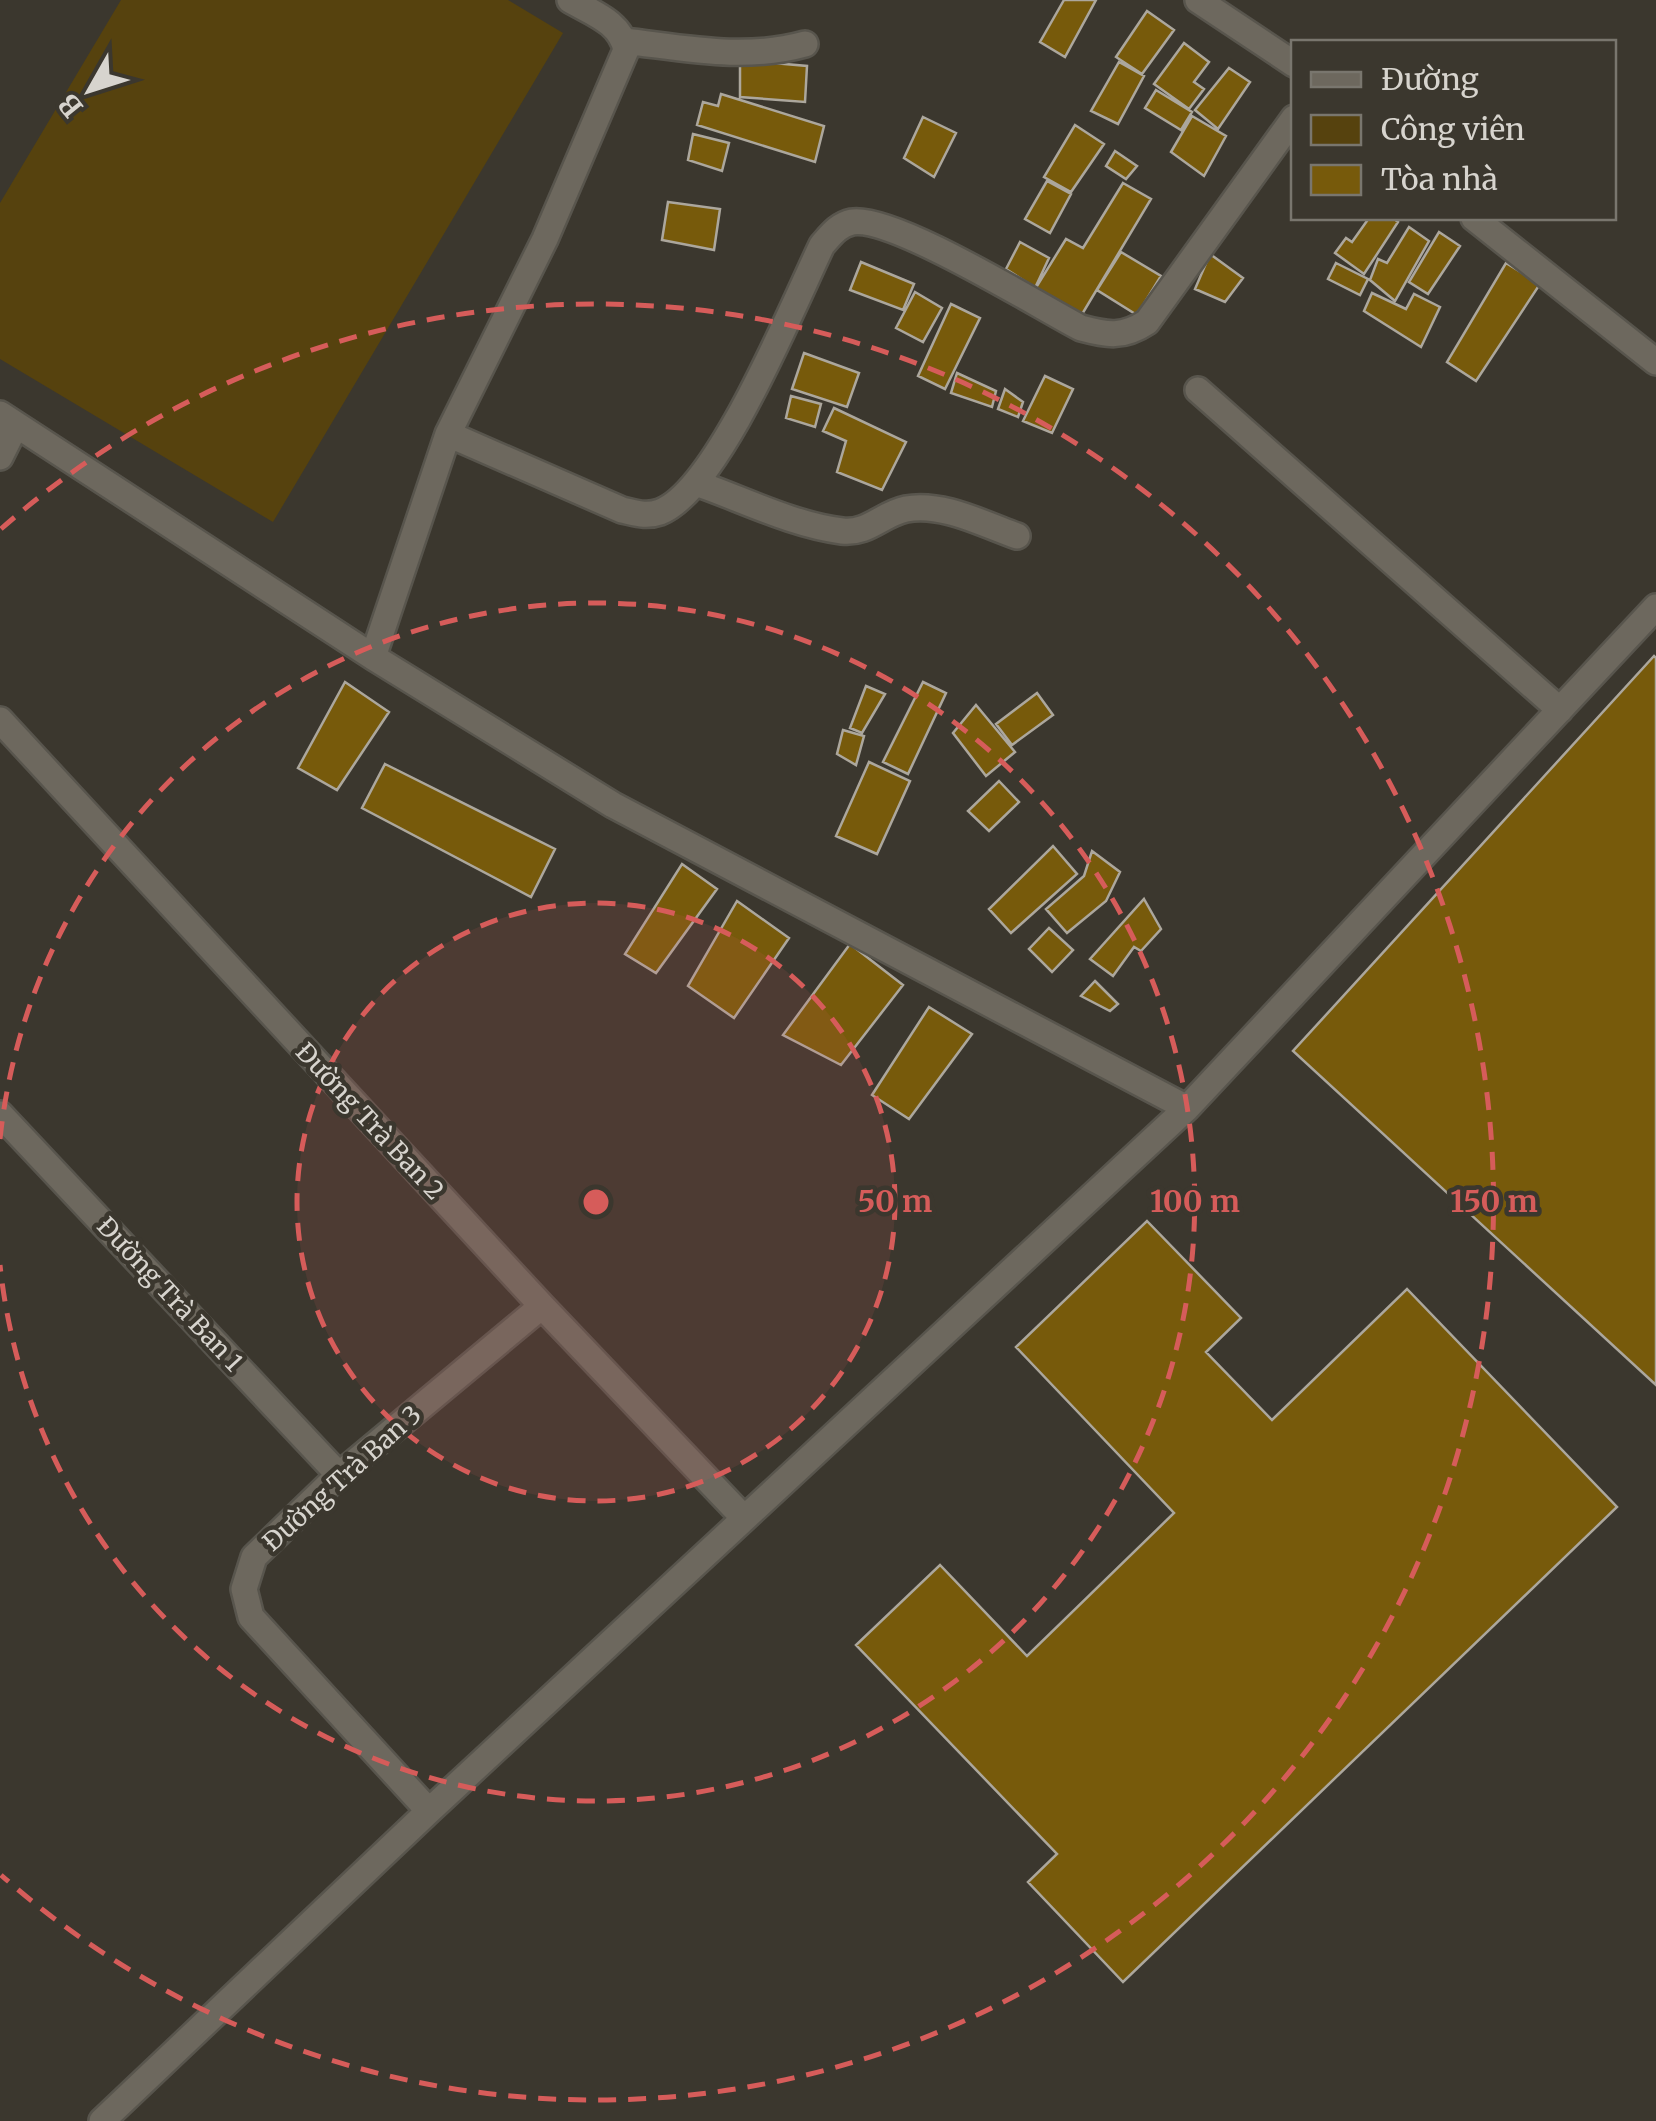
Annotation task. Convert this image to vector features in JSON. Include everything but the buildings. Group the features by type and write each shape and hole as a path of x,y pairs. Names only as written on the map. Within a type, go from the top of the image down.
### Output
{"street":[{"path":"373,657 448,434 545,239 623,58 624,41 614,25 570,0"},
{"path":"1198,0 1291,62"},
{"path":"624,41 726,54 762,53 804,44"},
{"path":"448,434 622,510 645,516 662,512 696,482 729,436 822,245 834,230 848,222 900,230 1080,328 1108,335 1130,333 1147,322 1291,122"},
{"path":"1477,220 1656,362"},
{"path":"1198,390 1560,710"},
{"path":"0,458 8,420 373,657 614,805 1186,1108"},
{"path":"696,482 844,532 866,530 895,512 934,508 1017,536"},
{"path":"102,2121 428,1812 1186,1108 1656,607"},
{"name":"Đường Trà Ban 2","path":"0,720 542,1306 744,1518"},
{"name":"Đường Trà Ban 1","path":"0,1114 339,1474"},
{"name":"Đường Trà Ban 3","path":"428,1812 251,1617 244,1589 254,1557 339,1474 542,1306"}],"green space":[{"path":"121,0 508,0 563,33 273,522 0,359 0,203"}]}
